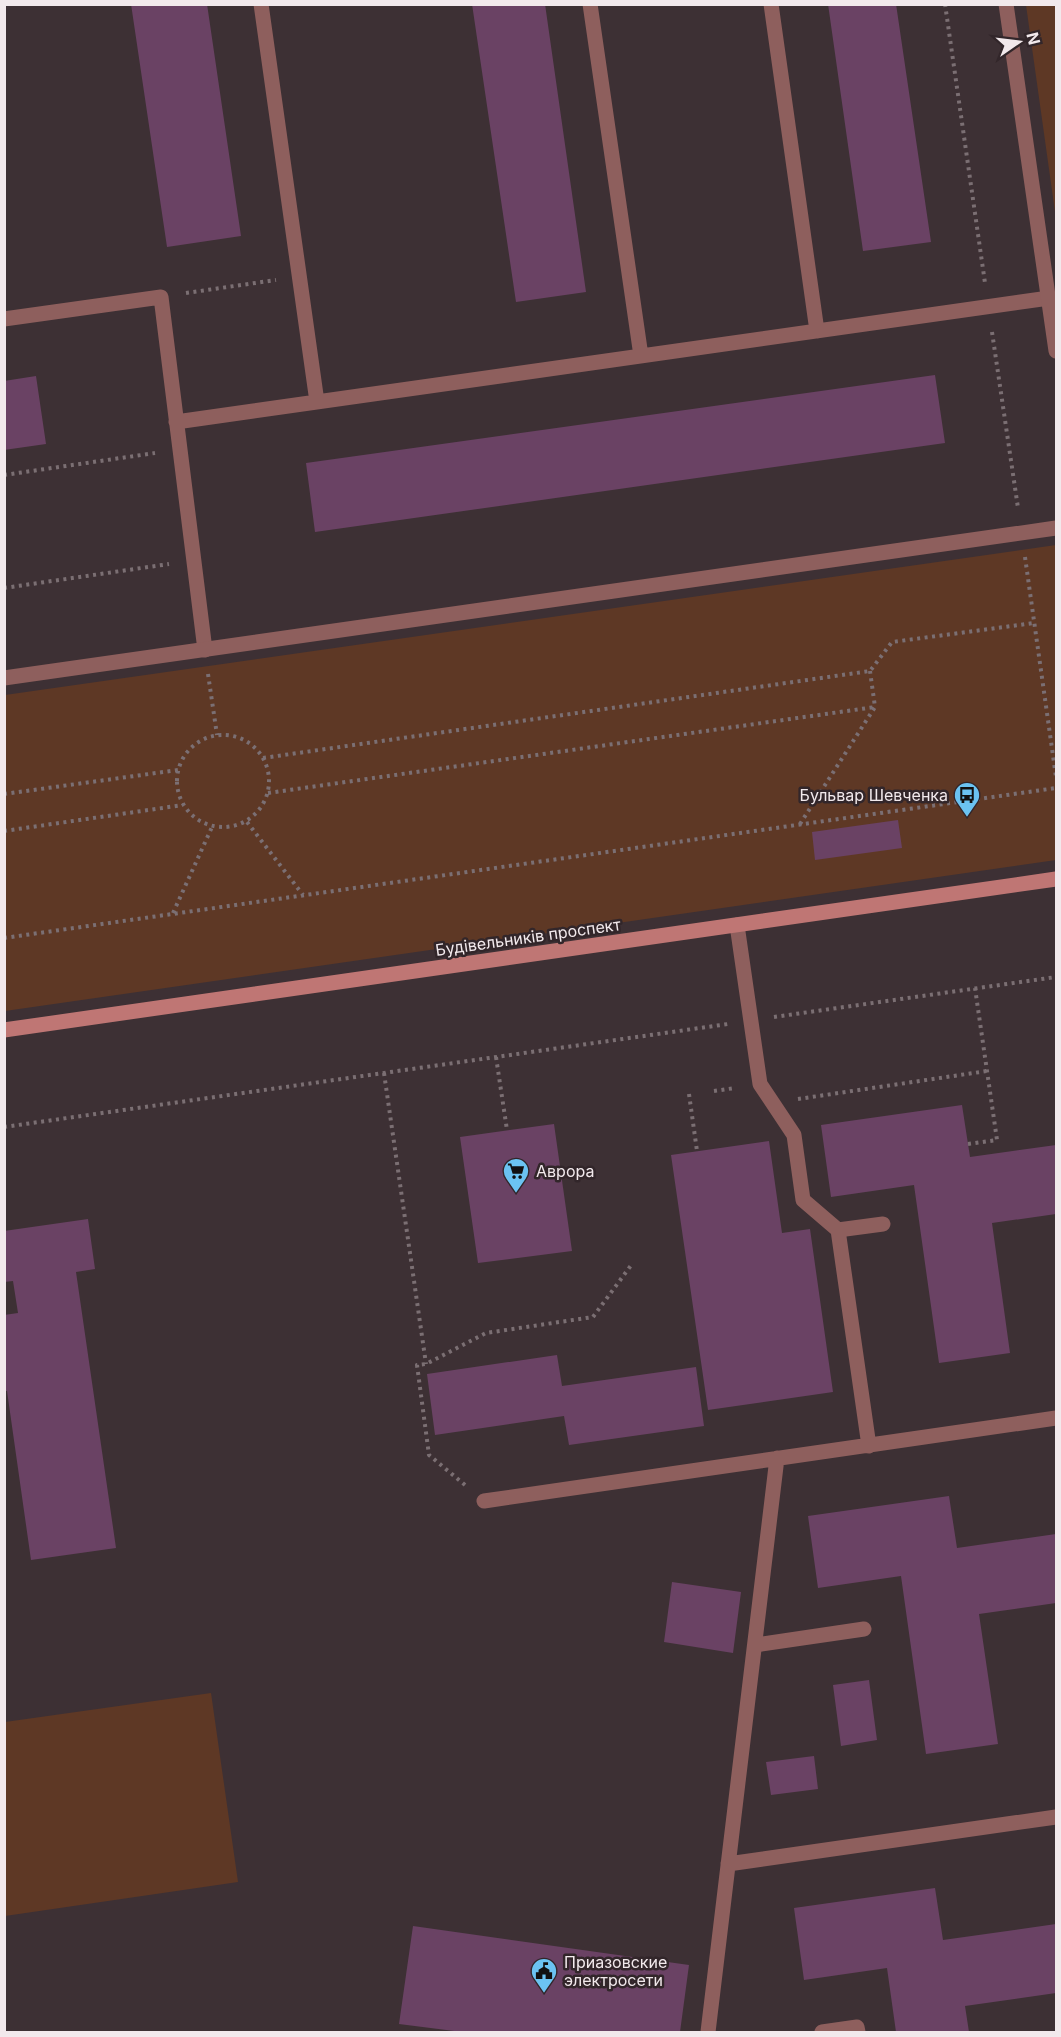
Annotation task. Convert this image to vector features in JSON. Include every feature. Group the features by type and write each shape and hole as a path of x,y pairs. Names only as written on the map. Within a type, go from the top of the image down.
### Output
{"main road":[{"name":"Будівельників проспект","path":"4,1030 1056,879"}],"street":[{"path":"261,4 317,402"},
{"path":"590,4 641,356"},
{"path":"771,4 817,331"},
{"path":"1006,4 1056,351"},
{"path":"4,319 161,297 205,650"},
{"path":"177,422 1049,298"},
{"path":"4,678 1056,528"},
{"path":"737,925 760,1084 794,1135 803,1200 838,1230 869,1446"},
{"path":"838,1230 883,1224"},
{"path":"484,1501 1056,1418"},
{"path":"708,2032 777,1458"},
{"path":"754,1645 864,1629"},
{"path":"728,1864 1056,1817"},
{"path":"822,2032 858,2027 858,2032"}],"path":[{"path":"945,4 1056,777"},
{"path":"161,297 301,277"},
{"path":"4,475 180,450"},
{"path":"4,588 194,560"},
{"path":"263,758 870,671 892,642 1034,623"},
{"path":"205,650 217,735"},
{"path":"801,824 875,707 870,671"},
{"path":"268,793 875,707"},
{"path":"217,735 235,736 251,744 263,758 270,775 268,793 261,810 247,822 230,828 212,826 196,819 183,805 177,788 178,770 186,753 200,741 217,735"},
{"path":"4,794 178,770"},
{"path":"4,938 1056,788"},
{"path":"4,831 183,805"},
{"path":"247,822 304,895"},
{"path":"172,914 212,826"},
{"path":"4,1127 1056,977"},
{"path":"968,1144 997,1140 975,988"},
{"path":"496,1057 507,1130"},
{"path":"772,1102 987,1071"},
{"path":"384,1073 426,1364"},
{"path":"689,1094 697,1151"},
{"path":"484,1501 429,1455 417,1365 426,1364 486,1333 593,1317 632,1264"}],"shaded area":[{"path":"1026,5 1056,5 1056,219"},
{"path":"1056,545 1056,860 5,1011 5,695"},
{"path":"211,1693 238,1882 5,1916 5,1722"}],"building":[{"path":"131,4 207,4 241,236 167,247"},
{"path":"472,4 545,4 586,292 516,302"},
{"path":"828,4 896,4 931,242 863,251"},
{"path":"935,375 945,443 315,532 306,463"},
{"path":"36,376 46,444 4,450 4,381"},
{"path":"898,820 902,848 815,860 812,832"},
{"path":"962,1105 970,1157 1056,1145 1056,1214 992,1223 1010,1353 939,1363 914,1185 831,1197 821,1125"},
{"path":"554,1124 572,1251 478,1263 460,1137"},
{"path":"769,1141 782,1233 810,1229 833,1392 708,1410 671,1155"},
{"path":"88,1219 95,1269 76,1272 116,1548 31,1560 7,1391 4,1391 4,1315 18,1313 13,1281 4,1282 4,1231"},
{"path":"557,1355 562,1386 696,1367 704,1426 569,1445 564,1416 435,1435 427,1374"},
{"path":"949,1496 957,1548 1056,1534 1056,1603 979,1614 998,1744 926,1754 901,1576 818,1588 808,1516"},
{"path":"672,1582 741,1592 733,1653 664,1642"},
{"path":"869,1680 877,1740 841,1746 833,1685"},
{"path":"814,1756 818,1789 771,1795 766,1762"},
{"path":"935,1888 943,1940 1056,1924 1056,1993 965,2006 969,2032 896,2032 887,1968 804,1980 794,1908"},
{"path":"413,1926 689,1965 680,2032 462,2032 399,2024"}],"place":[{"name":"Бульвар Шевченка","path":"967,818"},
{"name":"Аврора","path":"516,1194"},
{"name":"Приазовские электросети","path":"544,1994"}]}
